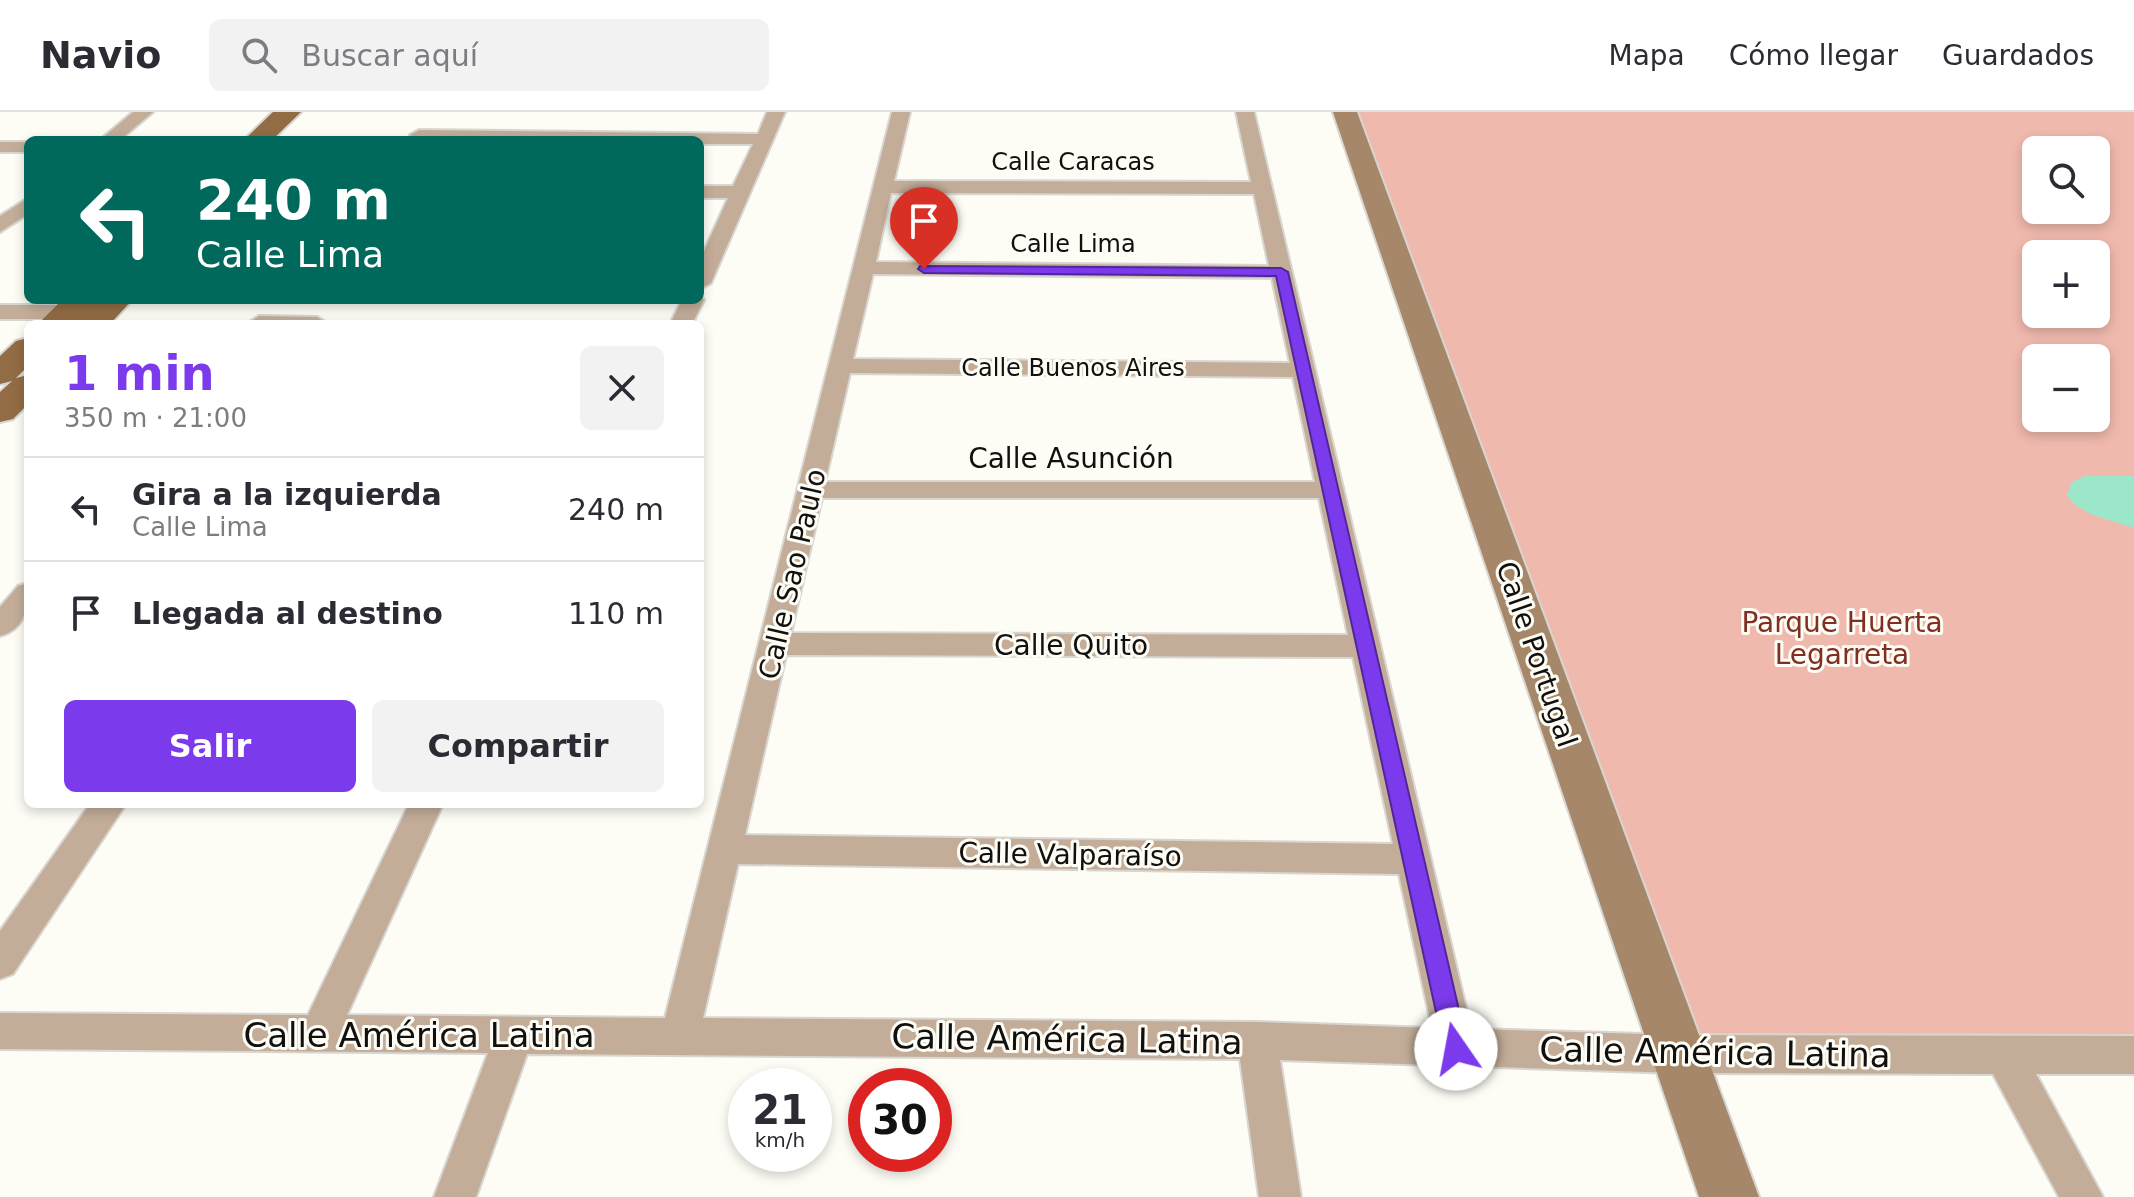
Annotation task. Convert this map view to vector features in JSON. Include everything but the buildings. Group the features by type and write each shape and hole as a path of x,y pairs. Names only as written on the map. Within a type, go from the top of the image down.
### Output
{"main road":[{"name":"Calle Portugal","path":"1345,112 1729,1197"},
{"path":"264,136 298,117"},
{"path":"291,136 298,117"},
{"path":"0,374 24,352"},
{"path":"0,411 24,389"}],"street":[{"path":"114,136 144,112"},
{"path":"419,136 439,112"},
{"path":"706,254 740,192 776,112"},
{"name":"Calle Sao Paulo","path":"680,1035 901,112"},
{"path":"1245,112 1456,1049"},
{"path":"704,139 764,139"},
{"path":"0,147 24,147"},
{"name":"Calle Caracas","path":"884,187 1262,188"},
{"path":"704,192 740,192"},
{"name":"Calle Lima","path":"865,268 1281,272"},
{"path":"0,292 24,292"},
{"path":"261,320 275,304"},
{"path":"0,312 86,312"},
{"name":"Calle Buenos Aires","path":"842,366 1303,370"},
{"name":"Calle Asunción","path":"812,490 1330,490"},
{"path":"0,626 24,598"},
{"name":"Calle Quito","path":"776,644 1365,646"},
{"path":"0,962 106,808"},
{"path":"318,1035 424,808"},
{"name":"Calle Valparaíso","path":"726,849 1414,859"},
{"name":"Calle América Latina","path":"0,1031 1257,1041 1678,1054 2134,1055"},
{"path":"455,1197 514,1036"},
{"path":"1257,1041 1280,1197"},
{"path":"2004,1055 2082,1197"}],"green space":[{"name":"Parque Huerta Legarreta","path":"1345,112 2134,112 2134,1055 1678,1054"}],"shaded area":[{"path":"2085,476 2134,476 2134,528 2093,515 2075,505 2067,495 2072,482"}],"route":[{"path":"924,269 1281,272 1456,1049"}]}
